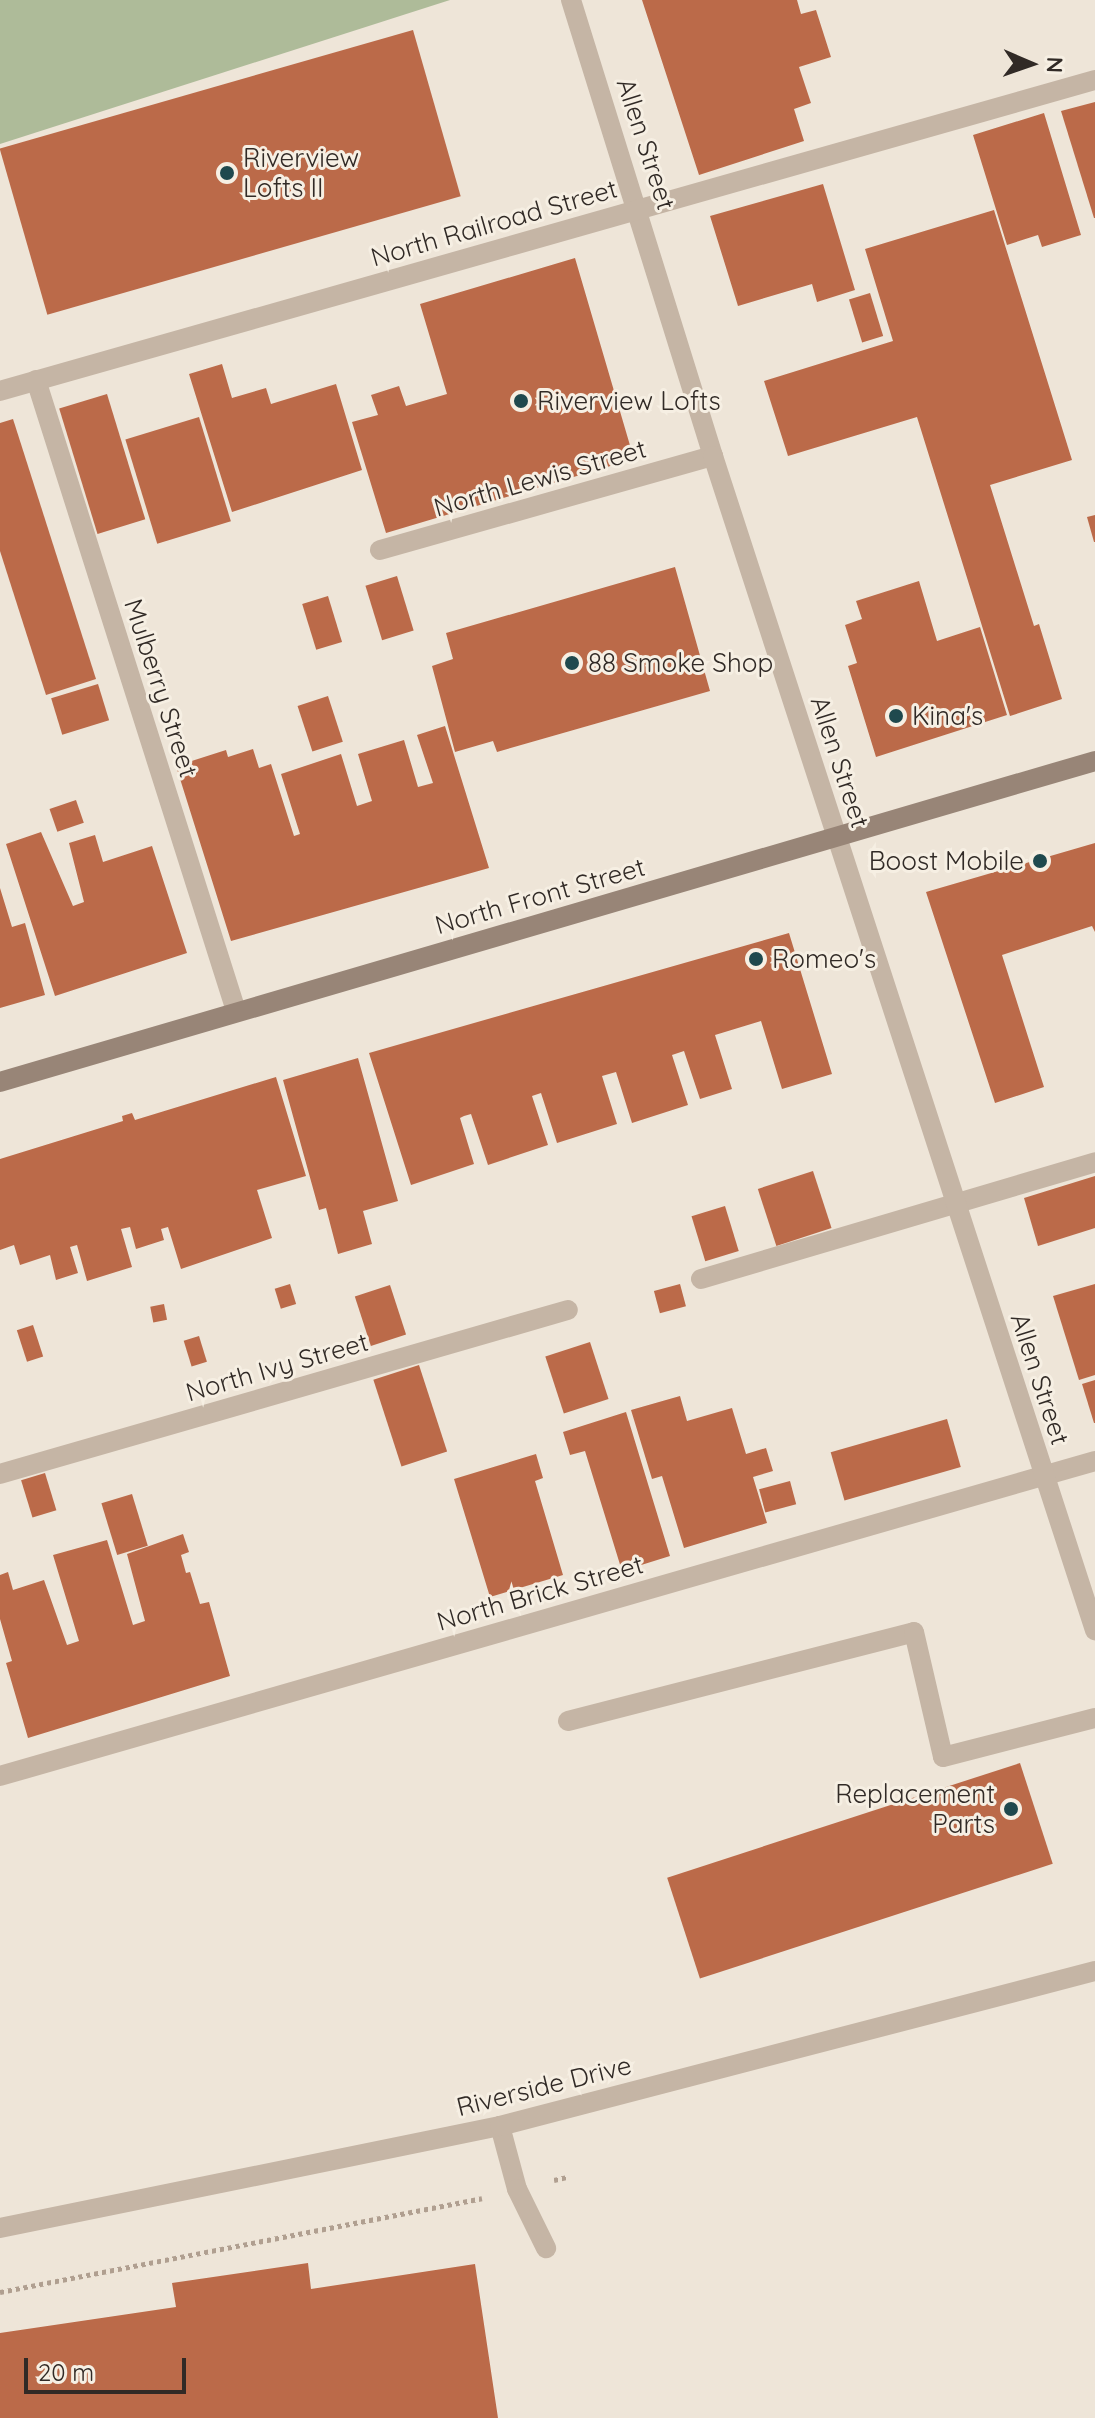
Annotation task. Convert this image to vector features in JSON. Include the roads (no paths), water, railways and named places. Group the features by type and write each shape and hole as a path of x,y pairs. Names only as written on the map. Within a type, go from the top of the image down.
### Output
{"street":[{"name":"Allen Street","path":"571,0 639,208 713,456 1095,1630"},
{"name":"North Railroad Street","path":"0,391 1095,80"},
{"name":"Mulberry Street","path":"36,380 236,1011"},
{"name":"North Lewis Street","path":"380,550 713,456"},
{"name":"North Front Street","path":"0,1082 1095,761"},
{"path":"701,1279 1095,1162"},
{"name":"North Ivy Street","path":"0,1474 568,1310"},
{"name":"North Brick Street","path":"0,1776 1095,1461"},
{"path":"568,1721 914,1632 943,1757 1095,1718"},
{"name":"Riverside Drive","path":"0,2228 500,2126 1095,1971"},
{"path":"500,2126 517,2189 546,2248"}],"place":[{"name":"Riverview Lofts II","path":"227,173"},
{"name":"Riverview Lofts","path":"521,401"},
{"name":"88 Smoke Shop","path":"572,663"},
{"name":"Kina's","path":"896,716"},
{"name":"Boost Mobile","path":"1040,861"},
{"name":"Romeo's","path":"756,959"},
{"name":"Replacement Parts","path":"1011,1809"}]}
